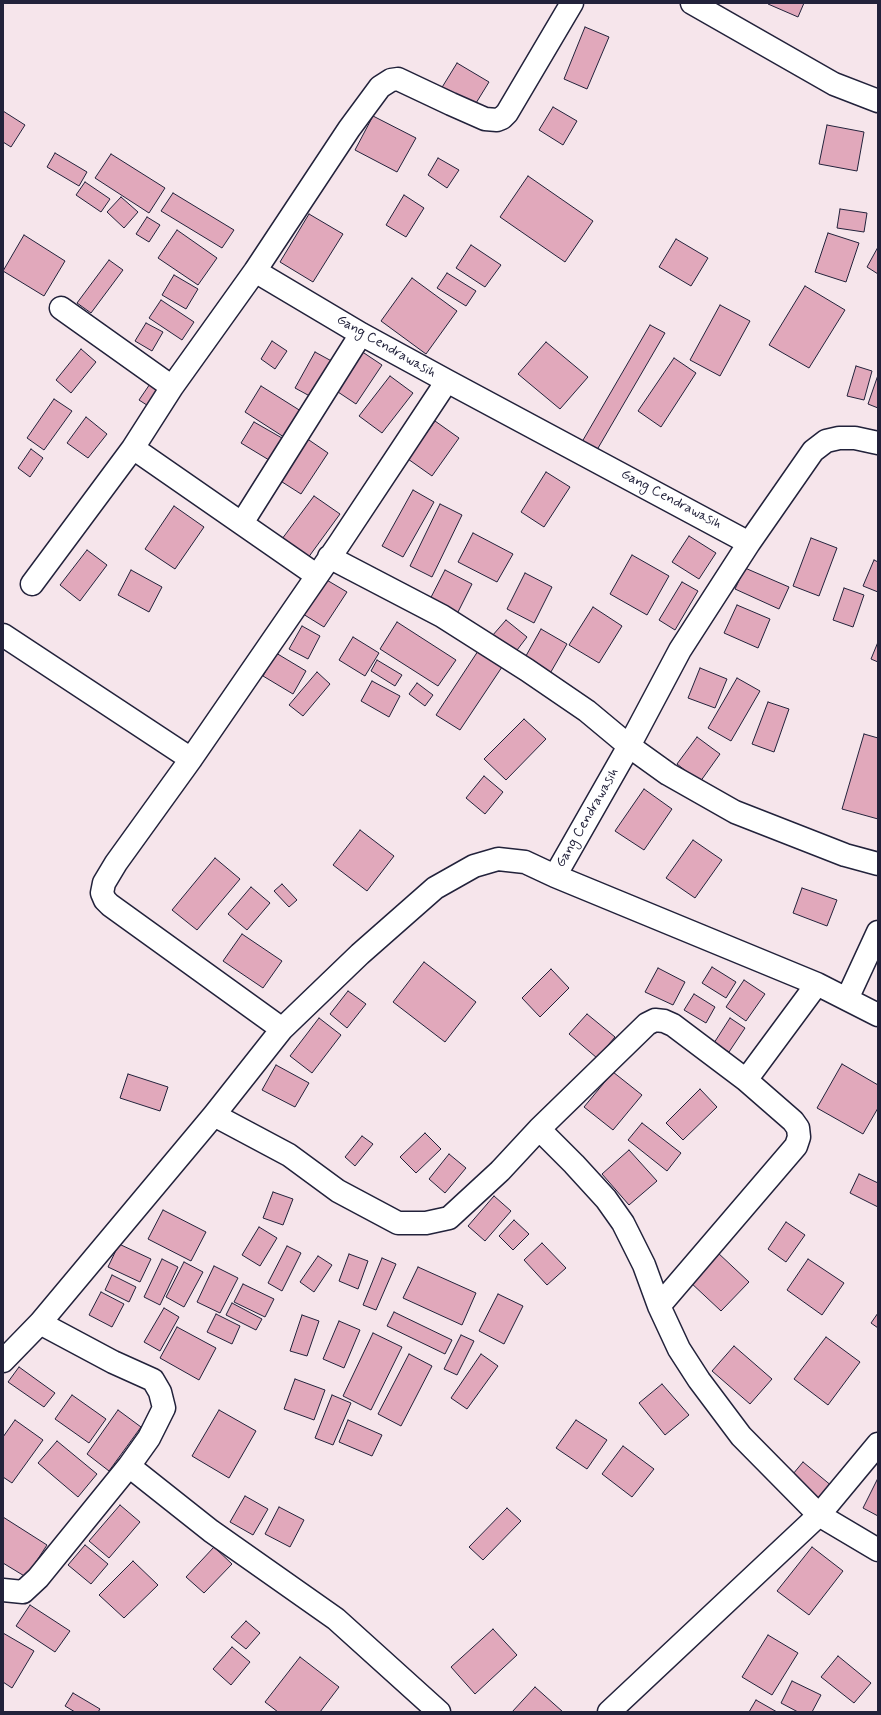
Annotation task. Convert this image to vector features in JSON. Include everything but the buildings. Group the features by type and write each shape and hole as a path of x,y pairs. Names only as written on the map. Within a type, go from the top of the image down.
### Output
{"street":[{"path":"32,584 133,448 172,387 255,271 349,130 380,87 391,80 398,79 485,119 497,120 502,118 507,113 572,3"},
{"path":"692,3 834,84 878,101"},
{"name":"Gang Cendrawasih","path":"255,271 362,334 447,381 749,543 680,650 629,746 555,876"},
{"path":"61,308 172,387"},
{"path":"242,523 362,334"},
{"path":"282,1029 110,906 102,893 104,883 116,863 191,759 447,381"},
{"path":"749,543 813,451 822,444 826,441 839,438 855,438 878,443"},
{"path":"133,448 316,575"},
{"path":"329,557 442,616 527,670 587,711 629,746 668,774 735,812 845,855 878,864"},
{"path":"3,635 191,759"},
{"path":"8,1348 40,1323 214,1115 282,1029 360,954 435,888 474,866 498,859 525,862 555,876 817,984 878,1015"},
{"path":"847,999 878,932"},
{"path":"746,1080 817,984"},
{"path":"214,1115 289,1155 338,1191 398,1223 426,1223 449,1218 500,1170 539,1129 647,1024 655,1020 664,1021 673,1025 746,1080 793,1121 798,1128 799,1137 796,1146 659,1306"},
{"path":"539,1129 580,1170 606,1199 623,1223 644,1265 659,1306 679,1349 726,1418 741,1436 819,1515 878,1550"},
{"path":"3,1590 22,1592 38,1578 149,1438 164,1408 160,1392 153,1380 113,1362 40,1323"},
{"path":"609,1712 819,1515 878,1444"},
{"path":"128,1466 211,1531 336,1619 439,1712"}]}
